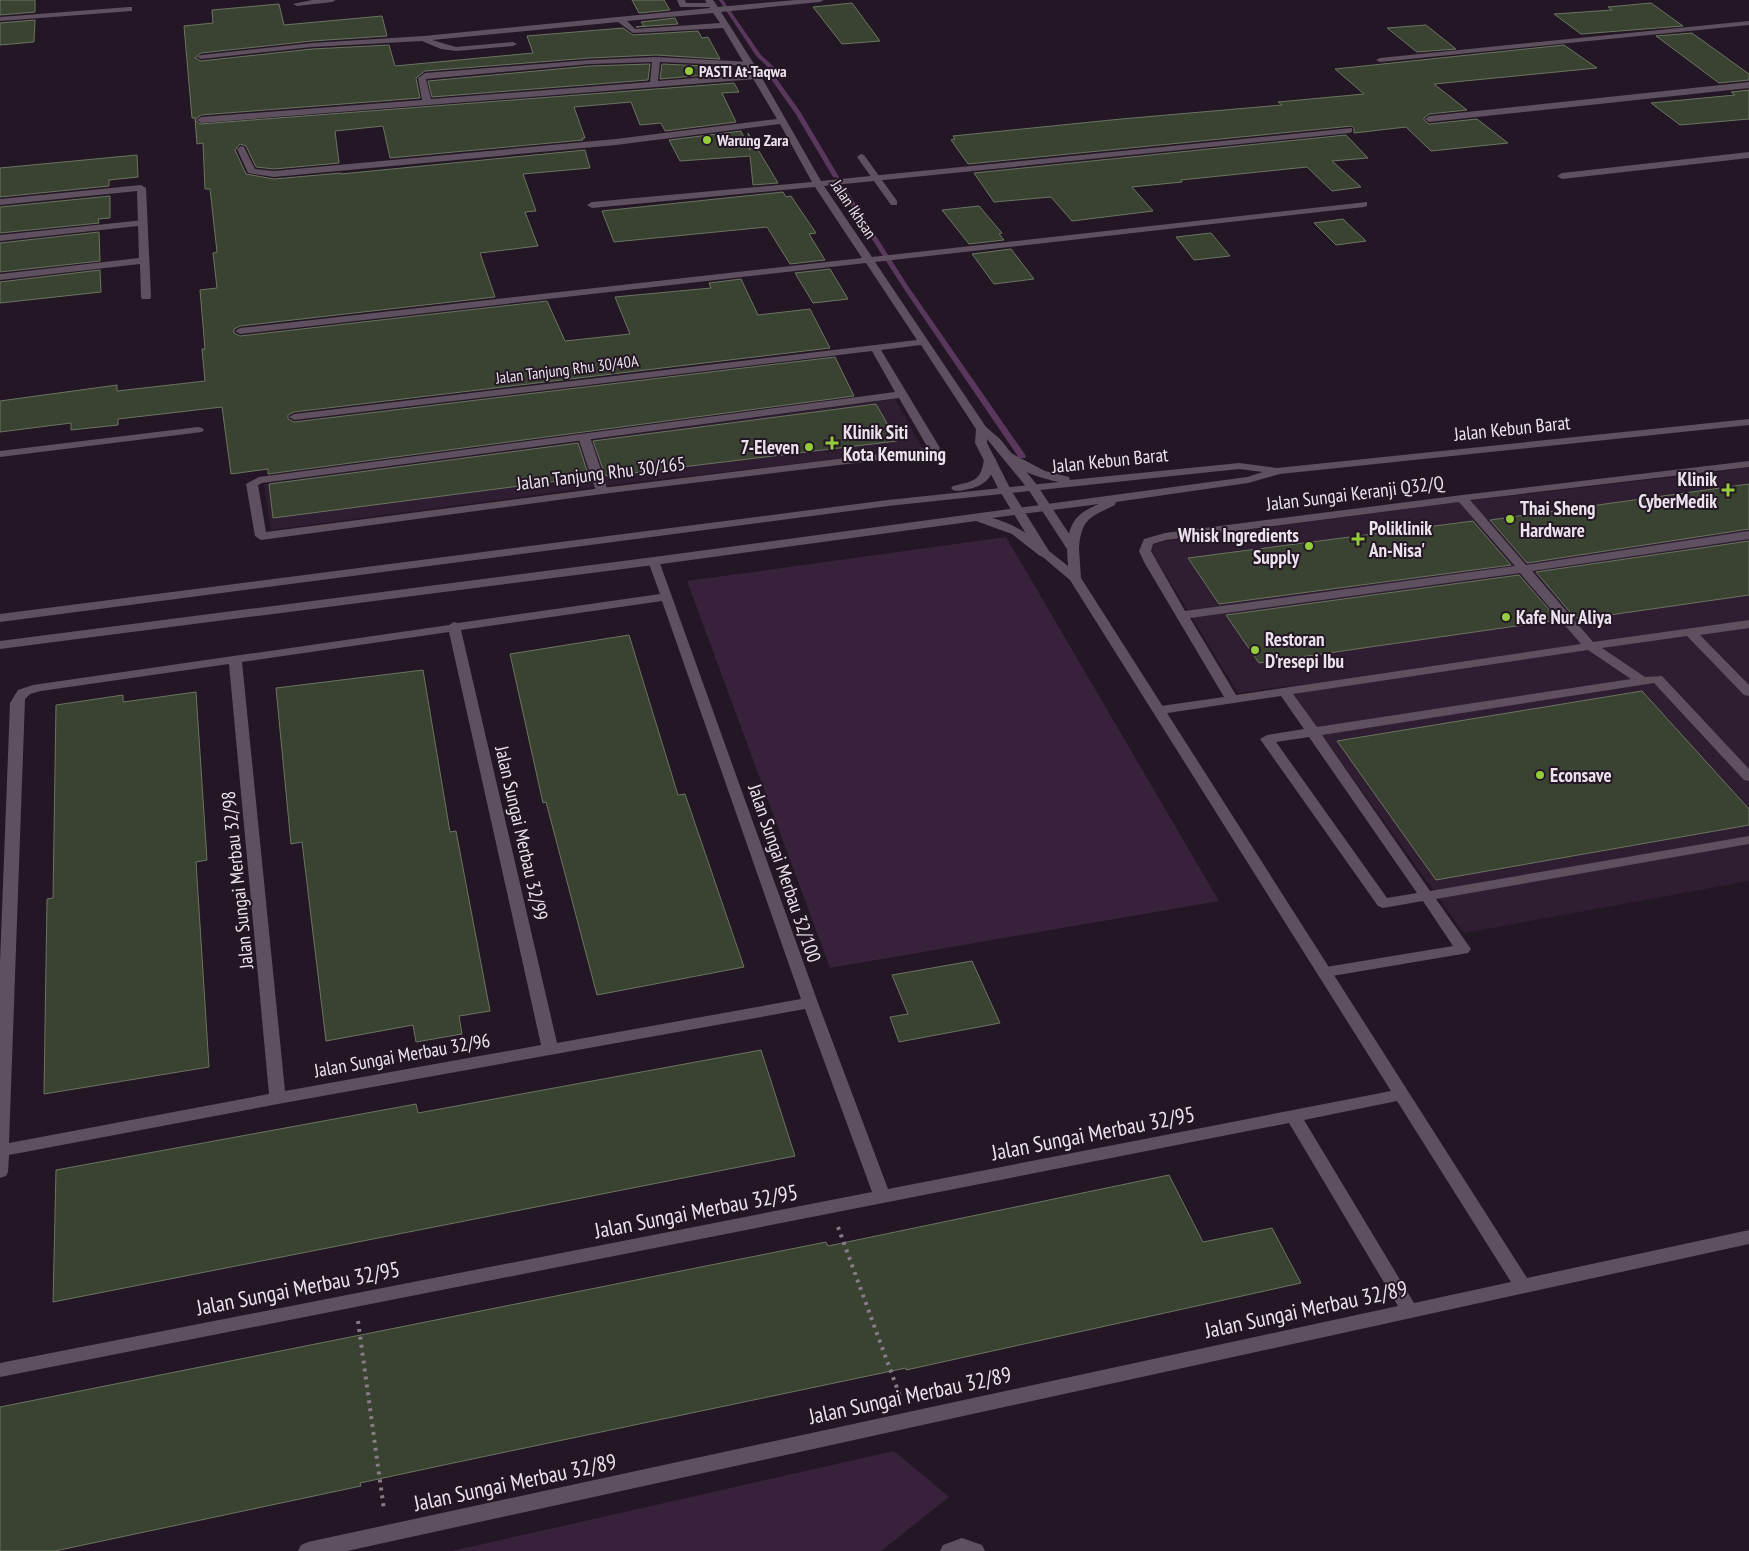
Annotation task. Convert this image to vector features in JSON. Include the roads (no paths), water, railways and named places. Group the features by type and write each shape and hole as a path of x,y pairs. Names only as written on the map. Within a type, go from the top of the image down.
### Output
{"street":[{"path":"297,4 332,0"},
{"path":"681,0 682,5 719,7"},
{"path":"201,57 312,45 424,38 620,20 719,7 820,0"},
{"name":"Jalan Ikhsan","path":"719,7 726,25 818,184 982,430 996,441 1033,487 1072,549"},
{"path":"0,19 129,9"},
{"path":"620,20 637,31 726,25"},
{"path":"1380,60 1749,22"},
{"path":"424,38 434,46 454,50 513,44"},
{"path":"427,102 422,78 425,76 590,62 656,59 750,64"},
{"path":"654,84 656,59"},
{"path":"201,120 756,76"},
{"path":"1430,119 1749,85"},
{"path":"1550,106 1561,114"},
{"path":"241,149 251,171 274,174 616,142 781,121"},
{"path":"592,205 1349,130"},
{"path":"1562,176 1749,155"},
{"path":"861,156 894,203"},
{"path":"0,202 141,188 146,297"},
{"path":"240,331 1364,204"},
{"path":"0,238 144,223"},
{"path":"0,276 143,261"},
{"path":"844,352 923,342"},
{"path":"602,491 584,437 902,394 875,348"},
{"name":"Jalan Tanjung Rhu 30/40A","path":"294,417 844,352"},
{"name":"Jalan Tanjung Rhu 30/165","path":"584,437 259,480 252,484 261,536 602,491 933,451 934,448 902,394"},
{"name":"Jalan Kebun Barat","path":"943,521 1248,480 1279,471 1749,422"},
{"path":"0,454 198,430"},
{"name":"Jalan Ikhsan","path":"982,430 981,443 1005,490 1044,553"},
{"path":"1007,454 1026,468 1042,475 1057,478 1078,480 1128,477"},
{"path":"0,618 888,503 976,483 987,476 990,459"},
{"name":"Jalan Sungai Keranji Q32/Q","path":"1232,699 1150,562 1145,551 1148,542 1165,537 1462,498 1749,464"},
{"name":"Jalan Kebun Barat","path":"888,503 1238,466 1279,471"},
{"path":"1075,578 1072,549 1073,531 1076,524 1083,517 1123,497"},
{"path":"1462,498 1590,646 1642,681"},
{"path":"0,645 654,561 943,521 981,520 1002,524 1028,539 1075,578 1161,710 1326,972 1400,1095 1523,1286"},
{"path":"1181,615 1523,569 1749,535"},
{"name":"Jalan Sungai Merbau 32/100","path":"654,561 810,1003 882,1197"},
{"path":"0,1172 18,697 22,692 41,687 235,658 667,597"},
{"path":"1161,710 1749,624"},
{"name":"Jalan Sungai Merbau 32/99","path":"454,626 550,1048"},
{"path":"1690,632 1749,692"},
{"name":"Jalan Sungai Merbau 32/98","path":"235,658 278,1098"},
{"path":"1749,777 1657,679 1267,739 1383,903 1749,840"},
{"path":"1284,691 1463,949 1326,972"},
{"name":"Jalan Sungai Merbau 32/96","path":"2,1150 550,1048 810,1003"},
{"name":"Jalan Sungai Merbau 32/95","path":"0,1370 1400,1095"},
{"path":"1293,1116 1410,1311"},
{"name":"Jalan Sungai Merbau 32/89","path":"308,1551 1749,1237"},
{"path":"950,1551 962,1546 975,1551"}],"waterway":[{"path":"721,0 759,56 771,67 769,72 798,113 836,177"},
{"path":"843,189 905,286 1022,456"}],"place":[{"name":"PASTI At-Taqwa","path":"689,71"},
{"name":"Warung Zara","path":"707,140"},
{"name":"Klinik Siti Kota Kemuning","path":"832,443"},
{"name":"7-Eleven","path":"809,447"},
{"name":"Klinik CyberMedik","path":"1728,490"},
{"name":"Thai Sheng Hardware","path":"1510,519"},
{"name":"Poliklinik An-Nisa'","path":"1358,539"},
{"name":"Whisk Ingredients Supply","path":"1309,546"},
{"name":"Kafe Nur Aliya","path":"1506,617"},
{"name":"Restoran D'resepi Ibu","path":"1255,650"},
{"name":"Econsave","path":"1540,775"}]}
